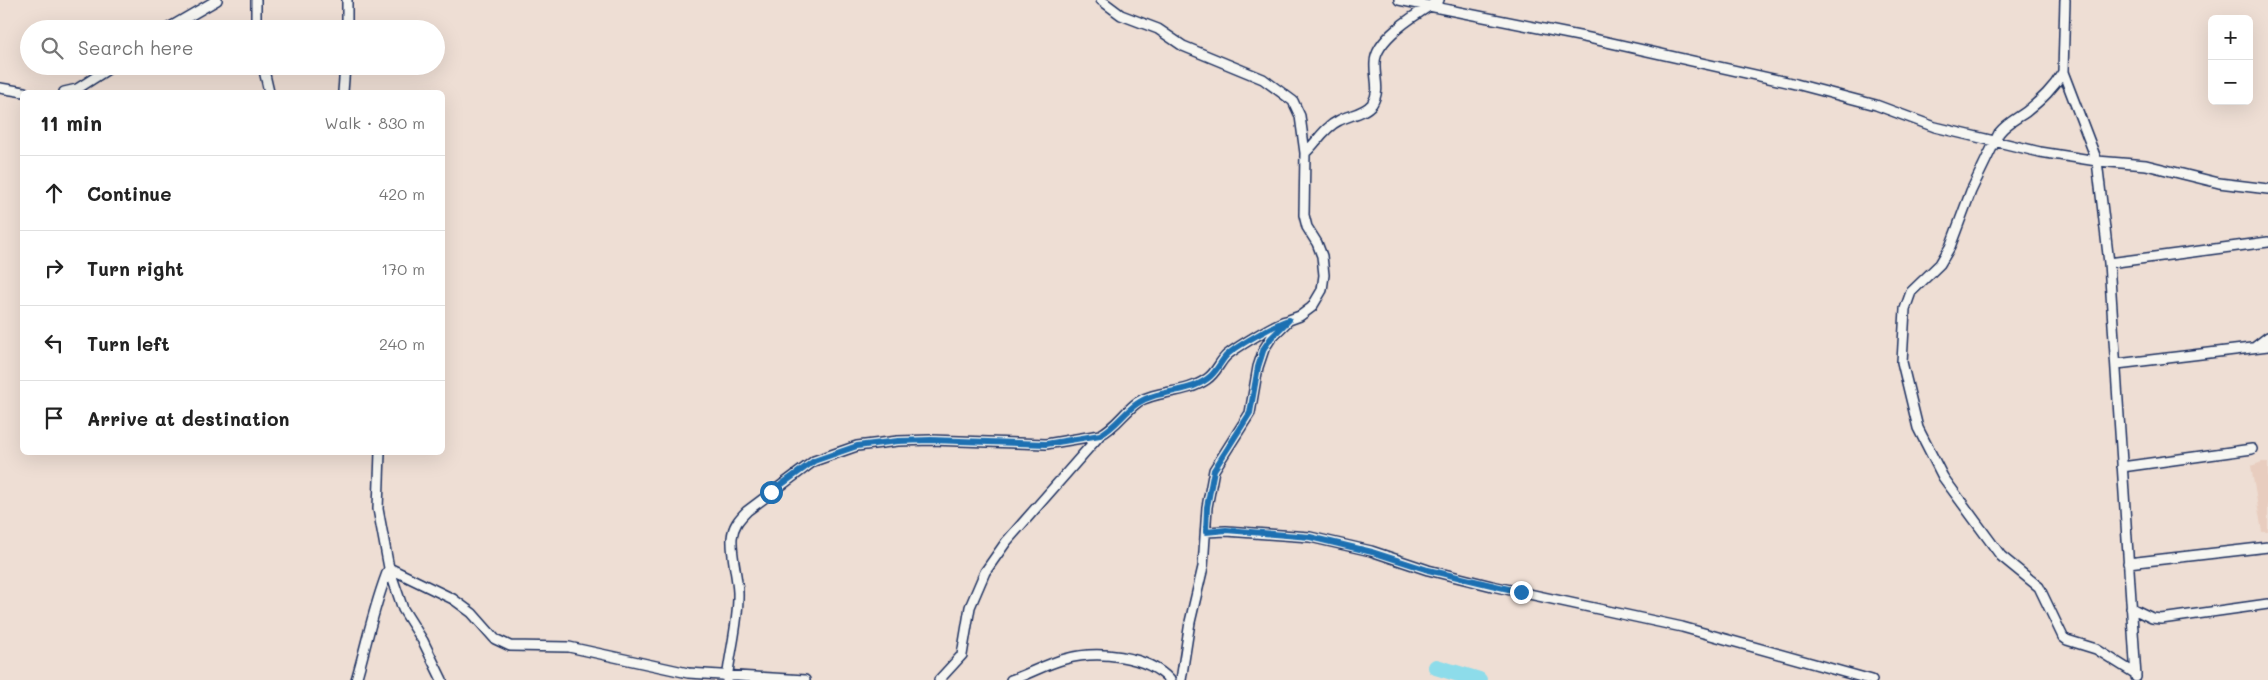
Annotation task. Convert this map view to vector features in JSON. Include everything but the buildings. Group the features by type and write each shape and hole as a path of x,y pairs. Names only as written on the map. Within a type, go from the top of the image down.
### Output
{"street":[{"path":"182,20 216,0"},
{"path":"256,0 256,20"},
{"path":"347,0 347,20"},
{"path":"727,678 738,592 732,546 734,529 747,511 808,465 830,454 857,446 898,441 984,440 1046,444 1100,435 1108,431 1139,402 1177,392 1208,379 1218,369 1226,356 1272,327 1300,316 1318,300 1322,290 1324,275 1322,256 1317,243 1307,227 1304,215 1305,153 1300,116 1293,102 1263,79 1183,46 1158,29 1121,14 1101,0"},
{"path":"1399,0 1589,38 1796,84 1876,105 1936,127 2040,152 2098,161 2146,165 2219,183 2268,189"},
{"path":"1305,153 1337,121 1370,106 1377,92 1374,61 1377,54 1400,27 1439,0"},
{"path":"2066,0 2063,72 2098,161 2109,264 2136,677"},
{"path":"2063,72 2051,91 2004,126 1994,141 1970,191 1950,247 1933,272 1911,292 1903,329 1902,362 1918,428 1943,477 2001,556 2039,587 2063,637 2072,642 2096,649 2136,677"},
{"path":"73,90 99,75"},
{"path":"265,75 269,90"},
{"path":"343,90 344,75"},
{"path":"0,88 20,91"},
{"path":"2109,264 2268,242"},
{"path":"1181,680 1190,622 1203,566 1207,507 1214,470 1250,413 1258,367 1264,348 1289,320"},
{"path":"2255,347 2268,337"},
{"path":"2117,364 2268,346"},
{"path":"939,680 962,655 970,607 985,572 1006,542 1100,435"},
{"path":"2122,466 2252,449"},
{"path":"380,455 378,509 389,568 403,609 423,641 442,680"},
{"path":"1206,532 1226,530 1310,537 1372,552 1428,570 1492,586 1682,627 1872,680"},
{"path":"2128,564 2268,547"},
{"path":"389,568 453,599 472,613 495,639 510,646 569,647 670,670 727,678 805,680"},
{"path":"356,680 367,645 378,597 389,568"},
{"path":"2131,608 2152,618 2166,619 2268,604"},
{"path":"1011,680 1066,659 1106,656 1151,666 1162,672 1170,680"}],"shaded area":[{"path":"2268,462 2268,532 2262,532 2251,466"}],"waterway":[{"path":"1436,667 1479,680"}],"route":[{"path":"771,492 814,461 857,446 898,441 931,440 1046,444 1080,440 1100,435 1108,431 1139,402 1152,397 1177,392 1208,379 1218,369 1226,356 1280,322 1289,320 1264,348 1258,367 1250,413 1214,470 1207,507 1206,532 1226,530 1310,537 1372,552 1428,570 1521,592"}]}
